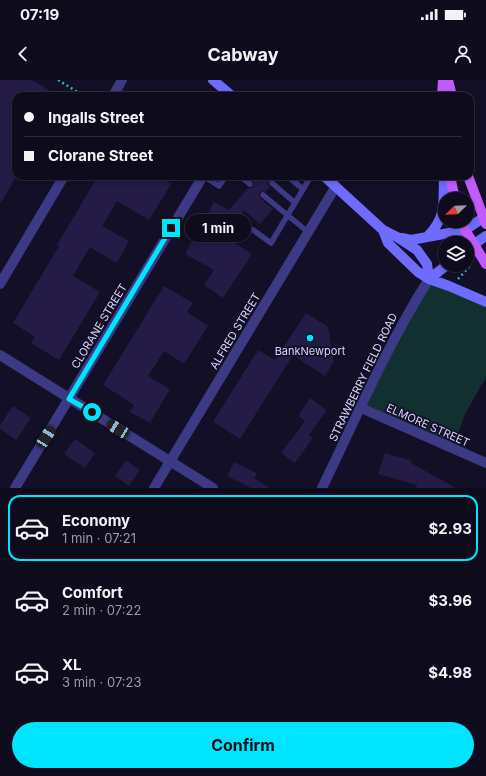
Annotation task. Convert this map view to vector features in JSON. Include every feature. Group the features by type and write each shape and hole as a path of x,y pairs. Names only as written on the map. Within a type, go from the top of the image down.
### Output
{"main road":[{"path":"213,80 227,92"},
{"path":"442,92 443,80"},
{"path":"448,80 451,92"},
{"path":"329,180 383,230 397,236 411,240 456,228"},
{"path":"427,237 436,228 441,217 444,180"},
{"path":"451,180 453,192"},
{"path":"469,180 485,222 474,224"},
{"path":"383,230 388,242 418,272 429,279 486,302"},
{"path":"397,236 417,250 427,264 429,279"},
{"path":"474,244 486,236"},
{"path":"474,251 486,264"},
{"path":"429,279 438,272"}],"street":[{"path":"115,92 122,80"},
{"path":"0,284 62,180"},
{"name":"CLORANE STREET","path":"15,488 201,180"},
{"name":"ALFRED STREET","path":"154,488 336,186"},
{"name":"STRAWBERRY FIELD ROAD","path":"322,488 403,324 429,279"},
{"path":"0,355 213,488"},
{"name":"ELMORE STREET","path":"361,408 486,463"}],"lane":[{"path":"209,180 219,186 223,180"},
{"path":"245,180 250,184"},
{"path":"292,180 303,189"},
{"path":"253,230 271,243 308,180"},
{"path":"272,183 295,203"},
{"path":"263,195 308,232"}],"path":[{"path":"58,80 78,92"},
{"path":"455,282 464,272"}],"green space":[{"path":"434,272 486,302 486,377 465,414 453,448 362,410"}],"building":[{"path":"0,80 32,80 52,92 12,92 12,180 14,180 0,204"},
{"path":"96,180 164,180 171,184 149,220 117,201 102,226 129,241 117,263 90,247 73,276 100,292 59,360 31,343 35,337 13,323 59,246 57,245"},
{"path":"269,180 268,184 270,187 265,192 262,191 259,194 260,198 273,209 260,224 244,210 228,239 252,254 223,298 204,285 214,270 185,254 214,202 229,210 248,188 253,187 253,181"},
{"path":"164,286 193,303 187,312 208,326 184,364 164,351 148,376 170,389 150,423 130,412 134,405 103,385"},
{"path":"306,313 328,327 334,361 325,376 293,355 240,439 213,422 258,350 275,360"},
{"path":"310,398 327,410 309,435 313,438 295,463 281,453 305,421 298,416"},
{"path":"13,406 31,418 16,440 0,429 0,425"},
{"path":"75,439 95,453 85,468 64,454"},
{"path":"385,453 412,461 411,463 456,488 416,488 417,485 378,474"},
{"path":"126,460 140,470 129,486 115,476"},
{"path":"234,462 257,473 254,478 270,488 251,488 227,476"}],"place":[{"name":"BankNewport","path":"310,338"}],"route":[{"path":"92,412 69,399 171,228"}]}
